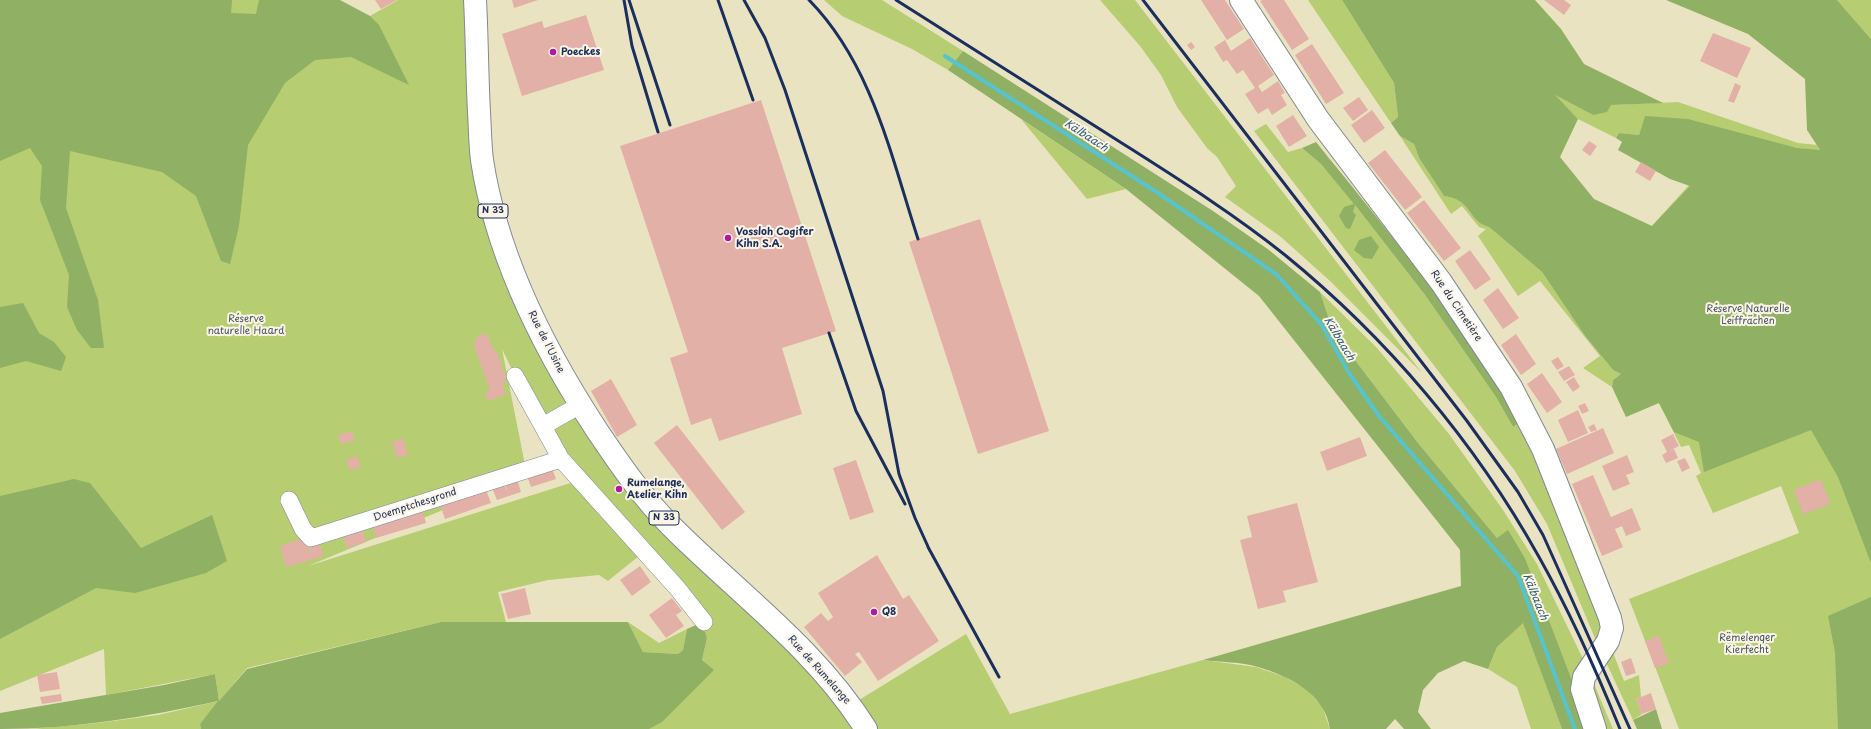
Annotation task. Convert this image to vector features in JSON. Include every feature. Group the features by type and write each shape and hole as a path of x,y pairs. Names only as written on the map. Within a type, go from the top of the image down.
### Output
{"main road":[{"name":"Rue de l'Usine","path":"475,0 482,157 489,198 516,281 550,353 580,405 633,484 672,527 767,616"},
{"name":"Rue du Cimetière","path":"1241,0 1318,119 1441,282 1511,387 1543,449 1600,590 1612,628 1608,641 1584,676 1582,690 1595,729"},
{"name":"Rue de Rumelange","path":"767,616 812,660 851,705 866,729"}],"street":[{"path":"515,376 561,459 678,589 704,622"},
{"path":"543,426 580,405"},
{"name":"Doemptchesgrond","path":"288,500 303,529 311,538 561,459"}],"green space":[{"name":"Réserve naturelle Haard","path":"0,0 327,0 370,16 398,0 475,0 479,106 516,281 633,484 851,705 966,634 1010,714 1203,660 1256,667 1285,677 1306,689 1322,706 1330,729 644,729 704,661 702,660 707,638 645,551 608,581 599,575 548,580 498,592 506,622 441,622 247,668 200,724 201,729 31,729 98,723 158,715 219,701 215,674 106,695 104,649 0,691","holes":["502,349 515,376 580,480 308,566 527,475"]},
{"path":"0,0 232,0 231,13 256,14 259,0 340,0 370,16 379,25 409,85 351,57 315,60 285,83 248,145 239,226 230,264 221,261 196,196 162,172 70,151 66,208 98,300 104,348 91,348 77,330 67,307 69,275 40,200 42,166 30,148 0,161"},
{"path":"824,0 882,0 963,51 948,70 912,49 842,16"},
{"path":"1100,0 1135,0 1422,373 1330,281 1281,237 1225,197 1236,186 1217,157 1207,148 1177,107 1161,75 1140,46"},
{"path":"1308,0 1342,0 1394,83 1398,117 1391,123"},
{"name":"Réserve Naturelle Leiffrächen","path":"1342,0 1535,0 1561,29 1584,64 1663,103 1611,105 1607,112 1593,115 1555,95 1578,119 1560,157 1594,199 1652,226 1690,186 1670,179 1618,150 1622,142 1616,138 1619,133 1639,135 1645,116 1688,119 1797,148 1820,150 1807,130 1805,79 1748,34 1666,0 1837,0 1871,39 1871,563 1838,477 1811,430 1704,472 1699,442 1674,432 1659,403 1626,417 1612,387 1613,380 1621,374 1613,370 1585,336 1542,272 1489,227 1483,225 1475,219 1463,204 1456,199 1444,196 1419,158 1414,144 1400,136 1391,123 1398,117 1394,83"},
{"path":"1837,0 1871,0 1871,39"},
{"path":"963,51 1213,211 1269,250 1320,292 1333,331 1418,443 1497,538 1508,530 1525,558 1578,696 1589,729 1562,729 1523,623 1497,647 1488,669 1464,661 1438,673 1423,690 1418,712 1431,729 1404,729 1395,719 1386,729 1330,729 1327,716 1321,705 1313,696 1293,681 1281,675 1251,665 1203,660 1461,586 1460,550 1259,296 1126,189 948,70"},
{"path":"1553,94 1593,115 1611,105 1678,102 1798,143 1817,145 1820,151 1797,148 1645,117 1639,135 1619,133 1616,138 1578,119"},
{"path":"1021,119 1126,189 1087,199"},
{"path":"1266,124 1288,152 1302,148 1321,164 1355,204 1353,212 1355,205 1425,295 1496,397 1513,427 1519,423 1531,446 1597,610 1602,638 1597,643 1547,524 1515,471 1254,131"},
{"path":"1400,136 1414,144 1419,158 1444,196 1454,198 1463,204 1476,219 1489,227 1542,272 1585,336 1613,370 1621,374 1613,380 1612,387 1583,368 1600,356 1540,281 1518,296 1478,236 1486,229 1479,227 1462,206 1451,214"},
{"path":"1316,142 1424,278 1474,349 1519,423 1513,427 1496,397 1425,295 1355,205 1353,212 1356,215 1350,229 1346,228 1339,216 1344,207 1354,204 1321,164 1302,148"},
{"path":"1710,162 1871,190 1871,729 1679,729 1629,599 1799,533 1781,486 1713,513 1696,476 1701,473 1689,445 1681,447 1659,403 1639,240"},
{"path":"1371,236 1379,247 1372,259 1364,258 1354,250 1359,240"},
{"path":"1320,292 1377,348 1449,434 1503,510 1537,564 1585,663 1573,684 1525,558 1508,531 1497,538 1418,443 1333,331"},
{"path":"23,303 39,333 54,342 66,357 61,371 26,361 0,368 0,307"},
{"path":"74,479 90,483 141,548 212,515 227,561 206,573 135,593 96,588 0,639 0,496"},
{"path":"1871,597 1871,729 1838,729 1835,652 1828,616"},
{"path":"441,622 628,622 643,652 678,654 683,650 687,629 696,625 703,627 707,638 702,660 714,670 662,722 649,729 201,729 200,724 218,701 110,721 55,727 0,729 0,713 164,685 215,674 219,701 247,669"},
{"path":"628,622 659,643 687,629 683,650 678,654 643,652"},
{"path":"1523,622 1562,729 1531,729 1517,687 1488,669 1497,647"},
{"path":"1612,650 1624,681 1639,675 1641,697 1636,699 1642,714 1633,720 1605,660"},
{"path":"1592,679 1613,729 1604,729 1591,691"},
{"path":"1656,709 1662,729 1637,729 1633,720"}],"building":[{"path":"375,0 397,0 381,9"},
{"path":"512,0 538,0 514,8"},
{"path":"1201,0 1225,0 1244,29 1227,40"},
{"path":"1284,0 1309,39 1292,50 1260,1"},
{"path":"1544,0 1564,0 1571,5 1564,15"},
{"name":"Poeckes","path":"586,15 604,70 522,96 502,34 542,21 544,28"},
{"path":"1713,33 1751,48 1737,78 1700,61"},
{"path":"1250,38 1274,75 1258,86 1262,92 1278,81 1285,93 1281,95 1287,105 1272,115 1268,108 1258,114 1245,94 1255,88 1243,70 1237,74 1227,60 1223,62 1214,47 1225,40 1231,51"},
{"path":"1191,42 1195,47 1191,50 1187,45"},
{"path":"1312,44 1344,93 1326,104 1295,55"},
{"path":"1735,83 1741,86 1734,103 1728,101"},
{"path":"1359,97 1368,110 1353,121 1343,108"},
{"name":"Vossloh Cogifer Kihn S.A.","path":"761,100 836,331 782,348 802,414 719,441 711,418 691,425 670,358 688,352 620,146"},
{"path":"1372,110 1385,128 1364,143 1351,125"},
{"path":"1293,115 1307,136 1289,147 1276,126"},
{"path":"1589,141 1597,146 1590,156 1582,150"},
{"path":"1385,150 1422,197 1405,210 1368,163"},
{"path":"1641,162 1656,171 1650,181 1635,172"},
{"path":"1424,200 1461,248 1444,261 1407,213"},
{"path":"980,219 1049,431 978,454 909,242"},
{"path":"1470,250 1491,279 1475,290 1455,261"},
{"path":"1498,288 1519,318 1503,329 1483,300"},
{"path":"487,333 493,351 496,350 507,382 502,383 506,394 488,401 485,392 490,390 473,343 477,342 476,337"},
{"path":"1516,334 1536,364 1521,375 1501,345"},
{"path":"1558,357 1564,366 1557,370 1551,361"},
{"path":"1569,366 1575,375 1564,381 1558,372"},
{"path":"1542,373 1562,402 1547,413 1527,384"},
{"path":"1574,377 1580,387 1573,392 1566,382"},
{"path":"611,379 637,425 617,437 591,391"},
{"path":"1585,403 1589,411 1582,414 1578,406"},
{"path":"1578,410 1588,433 1568,442 1558,420"},
{"path":"1594,424 1597,430 1591,432 1588,427"},
{"path":"677,425 745,512 722,530 654,443"},
{"path":"1603,428 1614,453 1567,474 1556,449"},
{"path":"352,431 355,440 341,444 338,435"},
{"path":"1673,434 1679,446 1669,451 1674,449 1678,458 1666,463 1662,455 1667,452 1661,440"},
{"path":"1360,437 1367,456 1327,471 1320,452"},
{"path":"403,438 408,455 397,458 392,442"},
{"path":"1627,455 1634,472 1626,475 1630,484 1613,491 1602,466"},
{"path":"357,456 361,467 350,470 346,460"},
{"path":"1685,458 1690,468 1682,472 1677,461"},
{"path":"856,460 874,512 850,520 833,468"},
{"path":"552,468 556,479 531,487 527,476"},
{"path":"1593,475 1611,517 1632,508 1641,530 1626,536 1622,526 1615,529 1623,547 1602,556 1572,484"},
{"path":"517,479 521,492 497,500 492,488 504,484 508,493 505,484"},
{"path":"1821,479 1830,504 1803,514 1794,490"},
{"path":"486,490 491,503 445,519 440,505"},
{"path":"1297,503 1318,582 1283,591 1286,602 1258,609 1240,540 1252,537 1247,516"},
{"path":"422,509 426,523 376,538 372,524"},
{"path":"362,527 366,542 347,548 342,533"},
{"path":"304,538 311,560 286,567 280,546"},
{"path":"320,544 323,556 311,560 308,548"},
{"path":"877,555 903,599 909,595 939,641 878,681 859,652 855,654 862,662 845,676 804,627 821,613 828,621 833,617 818,593"},
{"path":"640,566 651,582 632,596 620,580"},
{"path":"525,588 531,614 508,619 501,594"},
{"path":"672,598 682,611 676,615 684,626 666,638 649,615"},
{"path":"1659,636 1669,663 1655,668 1645,641"},
{"path":"1631,658 1636,673 1626,676 1621,662"},
{"path":"57,672 60,689 40,692 37,675"},
{"path":"1651,693 1656,709 1642,714 1636,699"},
{"path":"61,694 62,701 42,704 40,697"}],"waterway":[{"name":"Kälbaach","path":"945,56 1155,191 1276,274 1321,324 1351,376 1379,416 1518,576 1575,729"}],"railway":[{"path":"624,0 632,46 658,132"},
{"path":"629,0 670,125"},
{"path":"718,0 753,100"},
{"path":"744,0 765,38 785,90 883,391 899,474 915,518 930,551"},
{"path":"809,0 831,25 849,53 864,82 877,112 918,239"},
{"path":"896,0 1152,162 1242,222 1264,238 1323,287 1359,321 1426,394 1487,473 1514,514 1539,557 1572,620 1620,729"},
{"path":"1143,0 1467,421 1518,492 1543,535 1630,729"},
{"path":"829,333 856,411 905,504"},
{"path":"928,547 999,677"}],"place":[{"name":"Poeckes","path":"553,52"},
{"name":"Vossloh Cogifer Kihn S.A.","path":"728,238"},
{"name":"Rumelange, Atelier Kihn","path":"619,489"},
{"name":"Q8","path":"874,612"}],"park label":[{"name":"Rëmelenger Kierfecht","path":"1747,644"}]}
